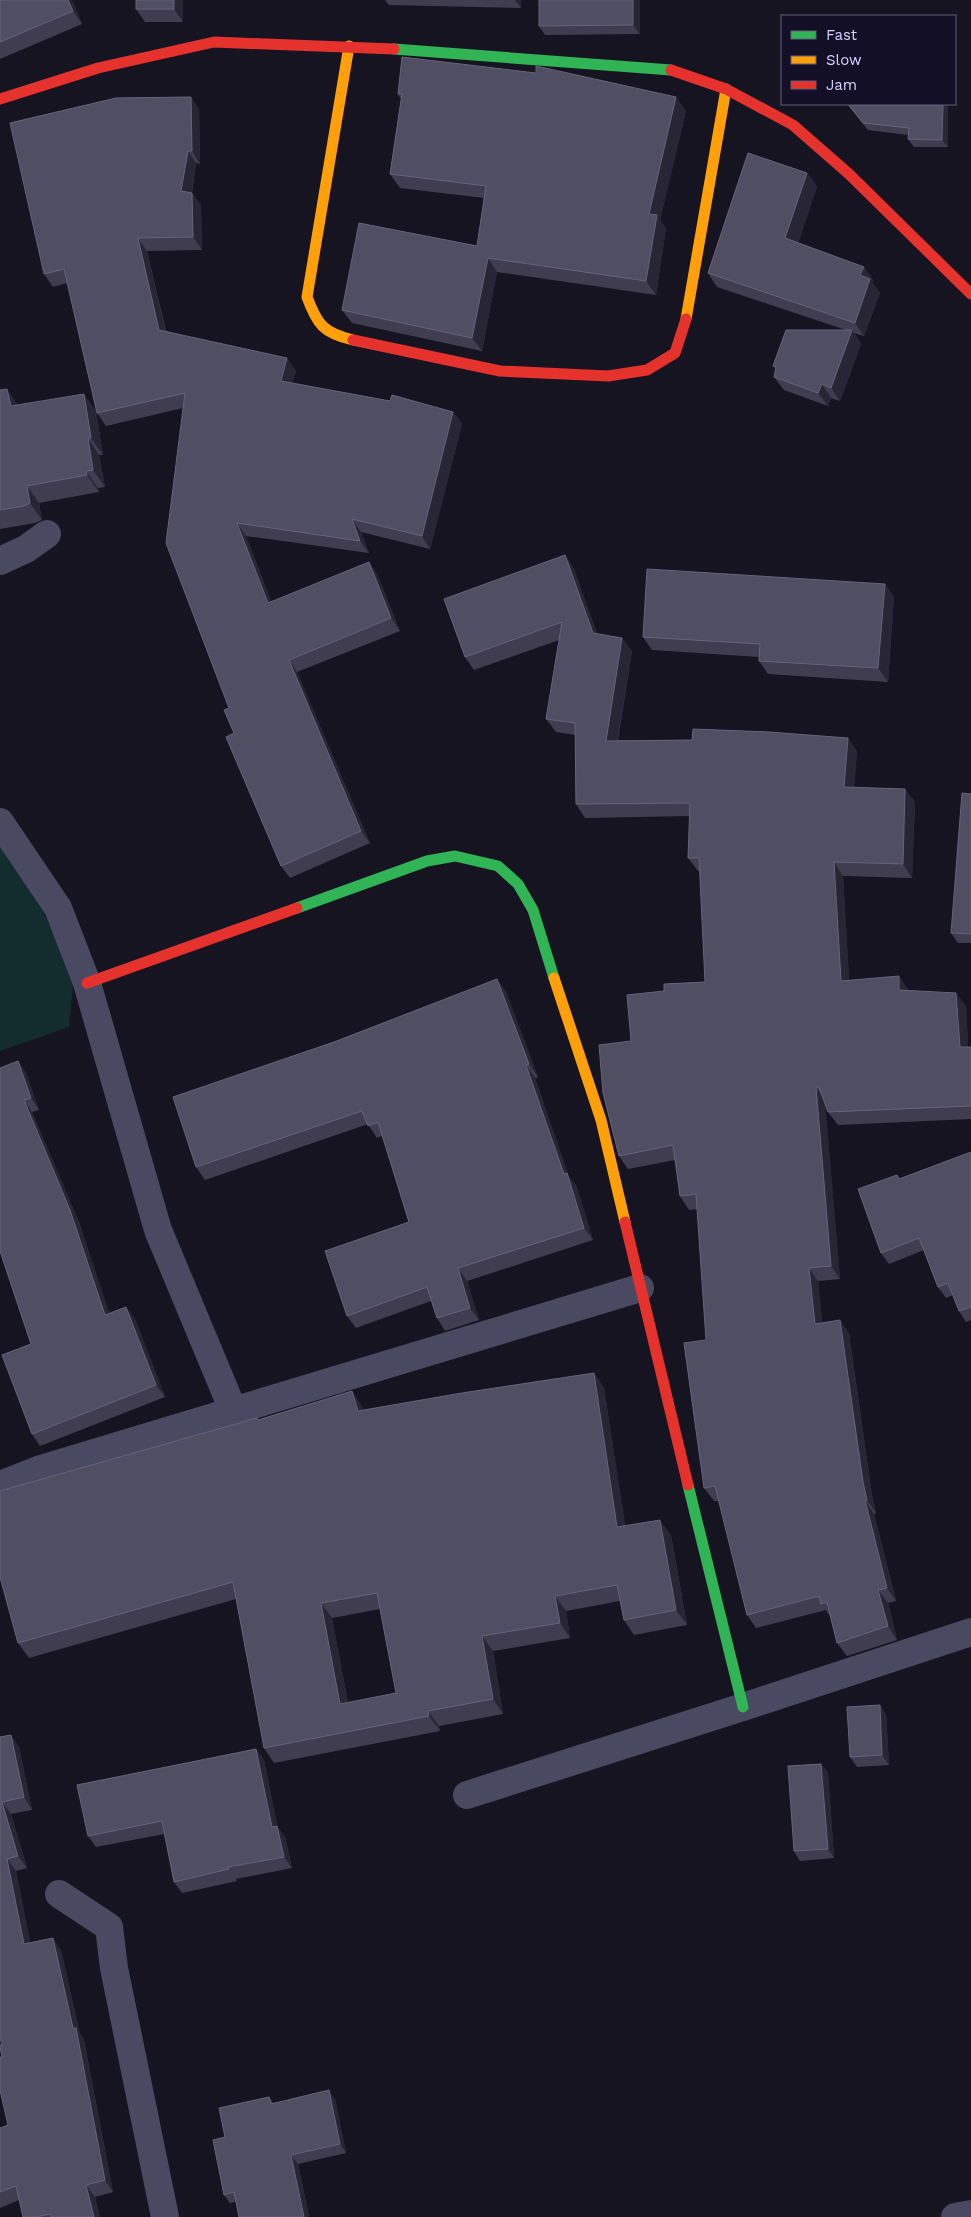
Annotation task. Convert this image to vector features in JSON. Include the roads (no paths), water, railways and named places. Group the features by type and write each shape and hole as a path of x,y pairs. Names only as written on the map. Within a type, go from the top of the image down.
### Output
{"street":[{"path":"0,98 98,68 214,42 349,46 676,70 726,89 793,125 849,174 971,294"},
{"path":"349,46 307,297 316,321 336,336 500,371 608,376 647,370 675,353 685,326 726,89"},
{"path":"0,561 26,549 47,534"},
{"path":"0,822 58,908 86,983 158,1230 233,1410"},
{"path":"86,983 427,861 454,856 498,866 518,884 532,910 563,1010 601,1120 640,1288 744,1708"},
{"path":"0,1485 38,1470 640,1288"},
{"path":"467,1795 744,1708 971,1632"},
{"path":"59,1894 109,1927 114,1968 165,2217"},
{"path":"954,2217 971,2214"}]}
